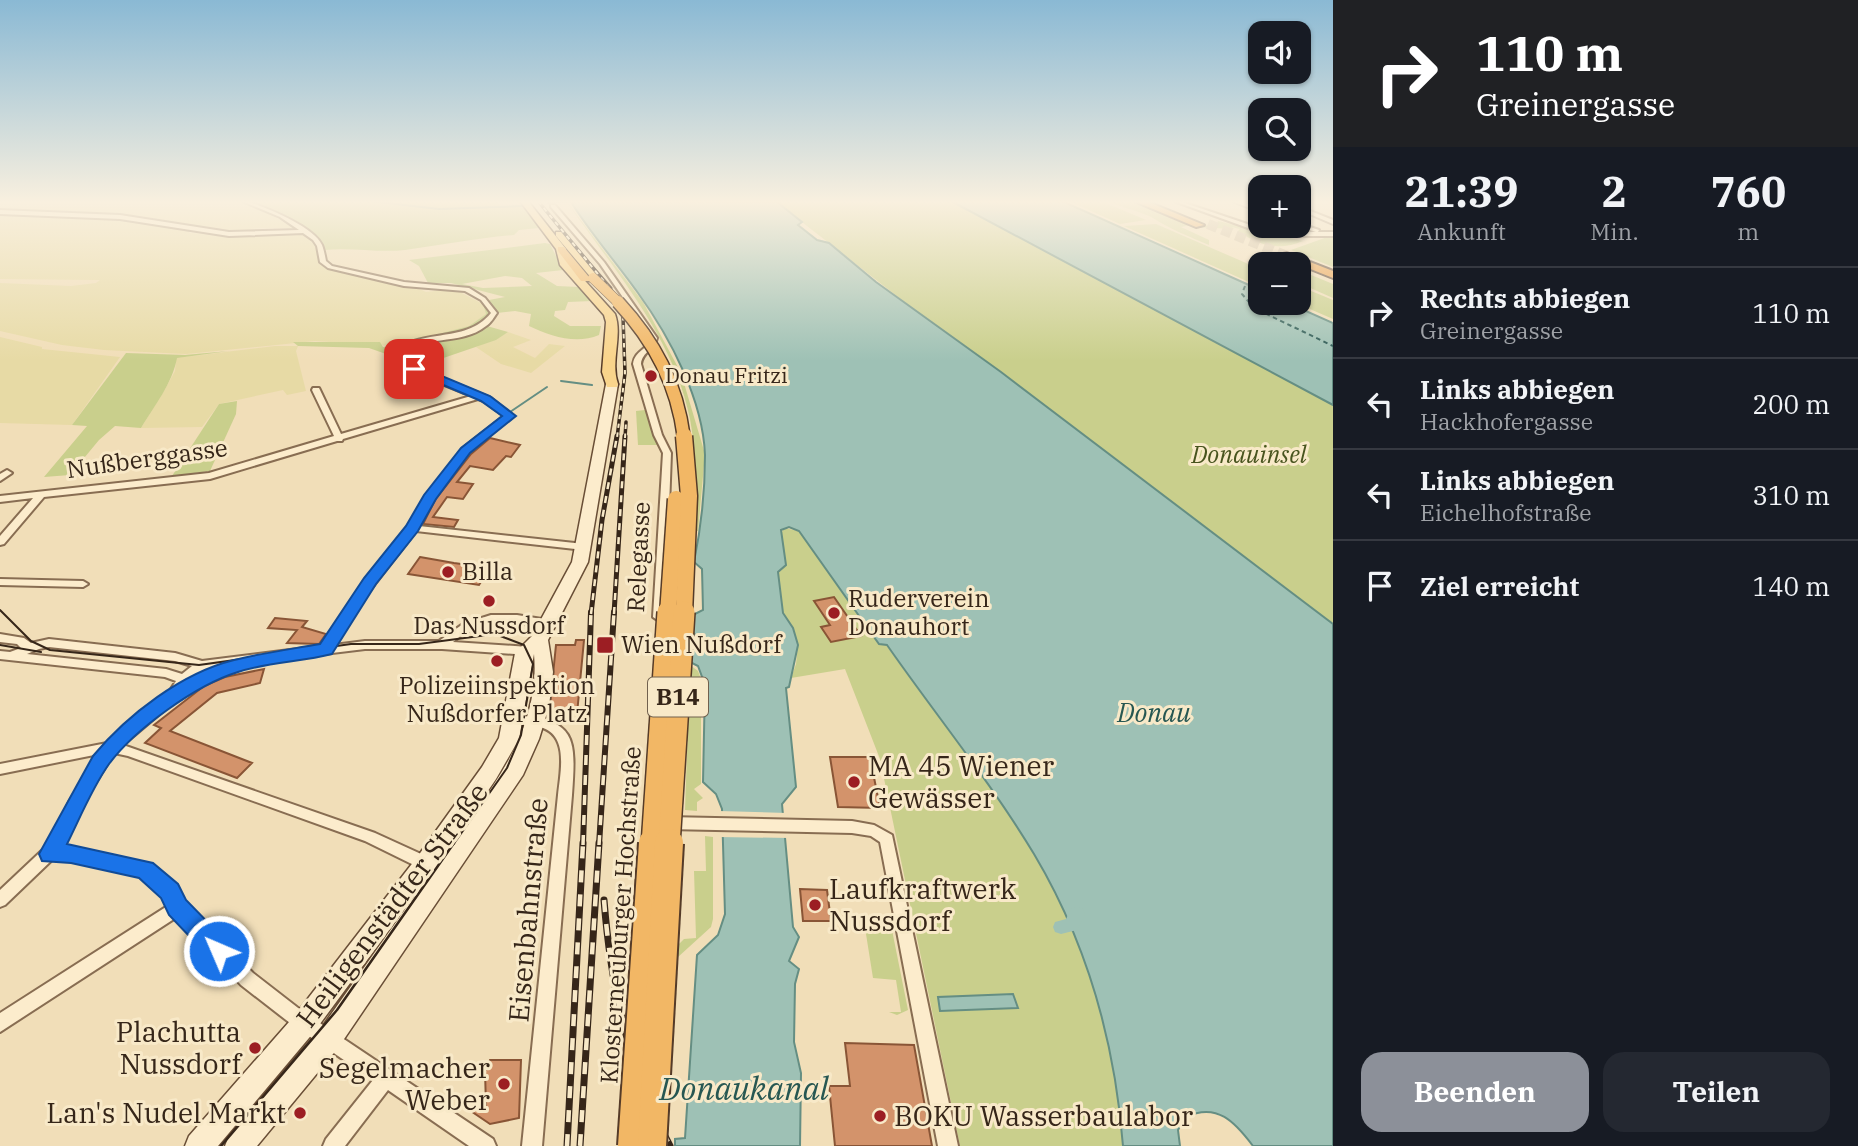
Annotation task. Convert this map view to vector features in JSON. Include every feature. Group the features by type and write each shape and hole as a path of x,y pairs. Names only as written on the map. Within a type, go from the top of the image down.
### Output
{"highway":[{"name":"Klosterneuburger Hochstraße","path":"566,256 639,333 650,353 669,402 676,458 670,612 632,1146"},
{"name":"Klosterneuburger Hochstraße","path":"566,256 636,320 659,352 674,389 687,450 682,626 652,1146"},
{"path":"1311,268 1333,275"},
{"path":"1311,270 1333,280"}],"main road":[{"path":"578,254 612,295 617,310 620,344 617,373 612,384"},
{"path":"566,256 563,263 609,314 612,322 608,372 612,384"},
{"name":"Heiligenstädter Straße","path":"239,1146 329,1039 436,867 509,739 521,664 539,641 568,589 584,547 612,384"},
{"name":"Heiligenstädter Straße","path":"199,1146 516,769 529,743 536,720 544,664 539,641"}],"street":[{"path":"321,254 323,262 330,267 404,284 467,289 488,303 493,315 481,326 407,346 392,357 403,365 504,408 509,416 466,450 429,498 413,528 370,582 326,649"},
{"name":"Relegasse","path":"596,254 654,341 638,356 637,364 658,435 667,453 649,759 652,813 658,828"},
{"path":"316,390 339,439"},
{"name":"Nußberggasse","path":"0,499 209,476 478,396"},
{"path":"0,542 41,495"},
{"path":"413,528 584,547"},
{"path":"0,582 83,584"},
{"path":"442,645 464,625 477,621 513,619 539,641"},
{"path":"0,638 20,641 29,648"},
{"path":"6,656 29,648 55,644 175,657 202,665 326,649 539,641"},
{"path":"6,656 166,673 184,680 201,679"},
{"path":"0,900 50,854 93,772 111,747 171,698 201,679 262,658"},
{"path":"201,679 202,665"},
{"path":"171,698 184,680 202,665"},
{"path":"513,720 536,720"},
{"name":"Eisenbahnstraße","path":"532,1146 568,756 567,742 561,730 536,720"},
{"path":"0,769 111,747 295,809 370,837 436,867"},
{"path":"620,1146 665,1055 666,1017 649,976 638,935 643,865 652,837 658,828 668,822 697,822 852,827 874,831 887,839 948,1146"},
{"path":"50,854 71,854 145,870 170,891 178,908 247,979 305,1023 486,1146"},
{"path":"0,1023 178,908"},
{"path":"333,1146 386,1078"}],"shaded area":[{"path":"0,254 318,254 319,263 329,269 415,287 426,292 454,289 483,304 486,314 469,326 391,346 315,341 186,354 104,350 62,345 0,331 0,283 71,286 96,283 100,280 0,279"},
{"path":"508,332 531,340 513,347 535,358 549,344 565,346 531,373 501,364 476,347"},
{"path":"0,337 42,349 120,357 72,425 0,423"},
{"path":"275,346 298,346 296,351 306,391 287,395 283,390 219,404 202,427 141,428 175,371 176,358"}],"green space":[{"path":"453,254 555,254 563,270 536,273 557,286 579,287 592,301 568,302 565,310 555,311 554,316 570,326 601,326 599,335 581,339 563,338 529,326 531,314 515,311 497,313 487,326 508,332 496,340 420,366 369,348 298,346 293,342 380,342 383,347 391,346 469,326 486,314 483,304 490,305 489,300 505,297 451,283 428,283 419,266 409,260","holes":["505,276 522,278 532,286 483,288 462,284"]},
{"path":"605,254 643,302 681,373 705,454 698,531 695,531 696,489 692,433 682,389 656,332"},
{"name":"Donauinsel","path":"844,254 1051,254 1333,405 1333,624 1001,372"},
{"path":"1187,254 1226,254 1248,264 1248,282"},
{"path":"1311,254 1333,254 1333,267 1311,258"},
{"path":"1311,275 1333,284 1333,298 1311,288"},
{"path":"1311,291 1333,300 1333,319 1311,309"},
{"path":"229,351 177,358 167,386 141,428 115,426 99,440 70,475 44,477 87,426 72,425 126,353 185,355"},
{"path":"237,401 236,414 210,471 172,476 219,404"},
{"path":"645,410 659,445 638,445 636,411"},
{"path":"784,528 799,531 879,644 886,645 999,800 1053,888 1083,958 1095,995 1113,1069 1123,1146 960,1146 880,759 845,669 791,678 798,645 793,628 783,613 778,572 786,565 781,534"},
{"path":"690,665 698,671 701,679 701,784 694,789 703,798 697,802 697,811 685,810"},
{"path":"705,836 713,837 713,919 711,927 678,957 679,944 684,939 696,938 694,871 706,871"},
{"path":"890,920 908,1010 897,1015 889,1012 901,1012 896,980 873,978 866,934 872,922"}],"water":[{"name":"Donau","path":"609,254 843,254 1333,624 1333,1146 1253,1146 1232,1122 1216,1113 1207,1112 1186,1117 1178,1130 1180,1146 1123,1146 1113,1069 1095,995 1083,958 1053,888 999,800 887,645 879,644 799,531 789,527 781,530 786,565 778,572 783,613 793,628 798,645 789,687 786,688 796,787 782,804 793,927 799,937 789,961 799,969 795,984 794,1042 801,1073 800,1146 675,1146 675,1139 685,1138 697,955 718,935 725,914 722,809 716,794 703,782 705,685 698,666 690,662 691,641 697,636 692,632 693,615 703,610 702,569 694,562 703,496 703,434 683,370 662,329"},
{"path":"1051,254 1181,254 1248,285 1248,315 1311,313 1333,323 1333,405"},
{"path":"1013,994 1018,1008 940,1011 938,997"}],"pier":[{"path":"719,811 787,813 789,838 719,837"}],"building":[{"path":"490,438 520,445 511,457 506,456 493,470 470,466 457,482 473,484 463,499 447,497 433,517 458,520 454,527 423,524 435,500 471,454"},
{"name":"Billa","path":"420,557 490,568 479,585 408,574"},
{"name":"Ruderverein Donauhort","path":"834,597 861,636 831,642 821,627 830,625 814,601"},
{"path":"275,618 307,621 302,627 326,634 319,644 287,643 297,630 268,628"},
{"path":"576,640 584,640 577,714 549,714 556,645 575,645"},
{"path":"264,669 260,683 217,693 170,731 252,763 237,778 145,743 161,728 154,725 204,686 225,677"},
{"name":"MA 45 Wiener Gewässer","path":"830,757 870,757 880,808 838,807"},
{"name":"Laufkraftwerk Nussdorf","path":"800,889 827,890 831,921 803,921"},
{"name":"BOKU Wasserbaulabor","path":"845,1043 914,1045 932,1146 835,1146 829,1086 850,1086"},
{"name":"Segelmacher Weber","path":"490,1060 521,1060 519,1118 490,1124 468,1109 486,1106 485,1071"}],"waterway":[{"path":"561,381 592,385"},
{"path":"510,412 547,387"},
{"path":"1061,927 1071,925 1077,914"}],"ferry route":[{"path":"1245,286 1242,294 1254,308 1333,346"}],"tram line":[{"path":"0,610 31,641 50,650 199,665 351,644 419,644 495,634 524,645 533,664 521,735 507,768 453,845"},
{"path":"0,645 41,652"},
{"path":"221,1146 337,1010 454,843"}],"railway":[{"path":"582,254 616,296 623,317 625,373 617,438"},
{"path":"625,438 626,422"},
{"path":"591,614 602,520 617,436"},
{"path":"614,614 625,436"},
{"path":"583,845 591,612"},
{"path":"599,845 614,612"},
{"path":"567,1146 583,843"},
{"path":"580,1146 599,843"},
{"path":"604,900 611,964 624,1026 643,1087 670,1146"}],"place":[{"name":"Donau Fritzi","path":"651,376"},
{"name":"Billa","path":"448,572"},
{"name":"Das Nussdorf","path":"489,601"},
{"name":"Ruderverein Donauhort","path":"834,613"},
{"name":"Wien Nußdorf","path":"605,645"},
{"name":"Polizeiinspektion Nußdorfer Platz","path":"497,661"},
{"name":"MA 45 Wiener Gewässer","path":"854,782"},
{"name":"Laufkraftwerk Nussdorf","path":"815,905"},
{"name":"Plachutta Nussdorf","path":"255,1048"},
{"name":"Segelmacher Weber","path":"504,1084"},
{"name":"Lan's Nudel Markt","path":"300,1113"},
{"name":"BOKU Wasserbaulabor","path":"880,1116"}],"route":[{"path":"219,951 178,908 170,891 145,870 71,854 50,854 57,846 74,806 100,761 111,747 171,698 201,679 236,666 262,658 326,649 360,596 413,528 415,519 429,498 466,450 509,416 504,408 486,398 414,369"}],"water label":[{"name":"Donaukanal","path":"744,1089"}]}
